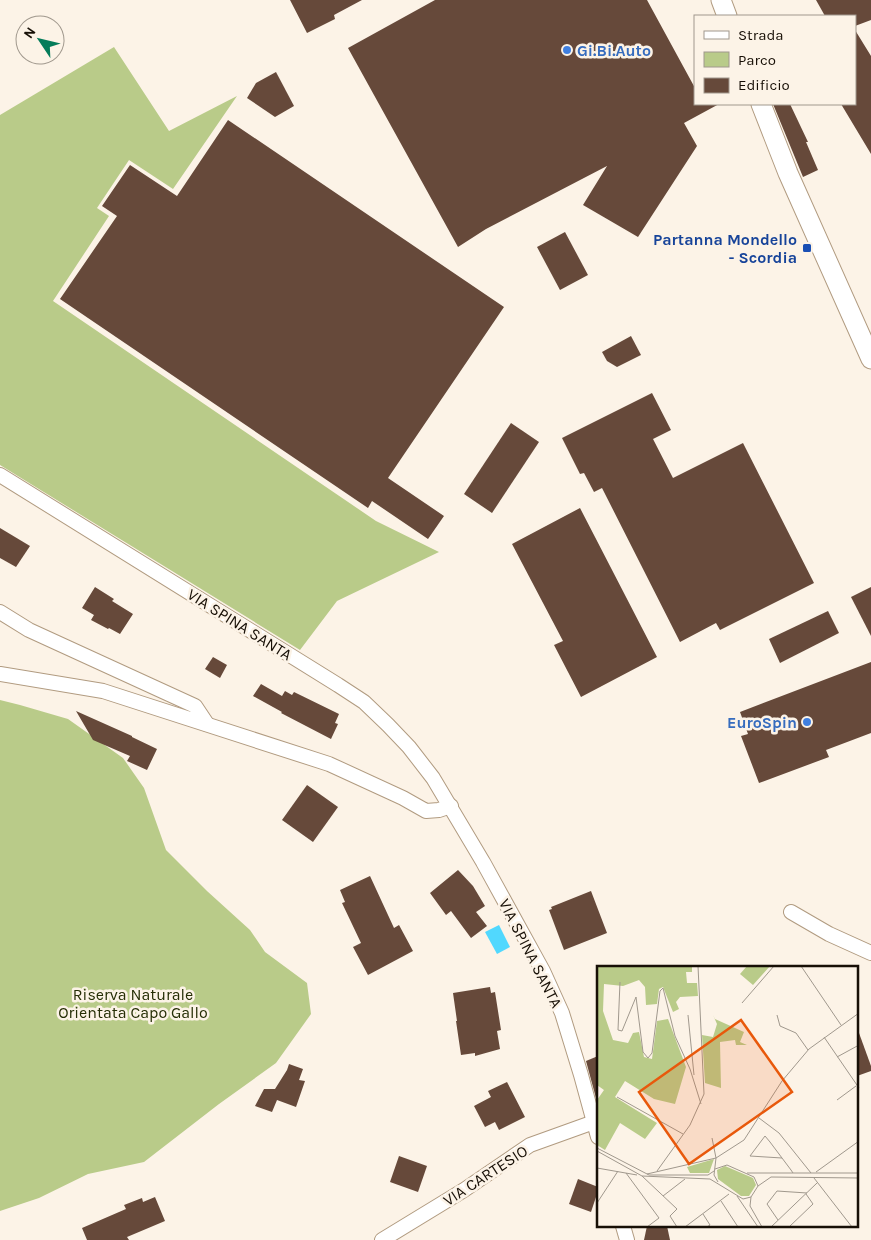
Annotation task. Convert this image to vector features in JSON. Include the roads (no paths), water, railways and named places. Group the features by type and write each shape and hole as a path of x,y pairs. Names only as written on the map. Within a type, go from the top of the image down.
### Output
{"main road":[{"path":"722,0 727,15"},
{"path":"761,105 788,172 871,359"}],"street":[{"name":"VIA SPINA SANTA","path":"0,475 303,662 364,702 409,748 433,778 451,806 543,971 562,1013 597,1133"},
{"path":"0,612 29,630 195,706 207,724"},
{"path":"0,674 103,691 328,764 403,798 426,811 439,810 451,806"},
{"path":"791,912 829,934 871,953"},
{"name":"VIA CARTESIO","path":"382,1240 464,1190 530,1145 594,1122"}],"water":[{"path":"499,925 510,947 497,954 485,932"}],"place":[{"name":"Gi.Bi.Auto","path":"567,50"},
{"name":"Partanna Mondello - Scordia","path":"807,248"},
{"name":"EuroSpin","path":"807,722"}],"park label":[{"name":"Riserva Naturale Orientata Capo Gallo","path":"133,1003"}]}
